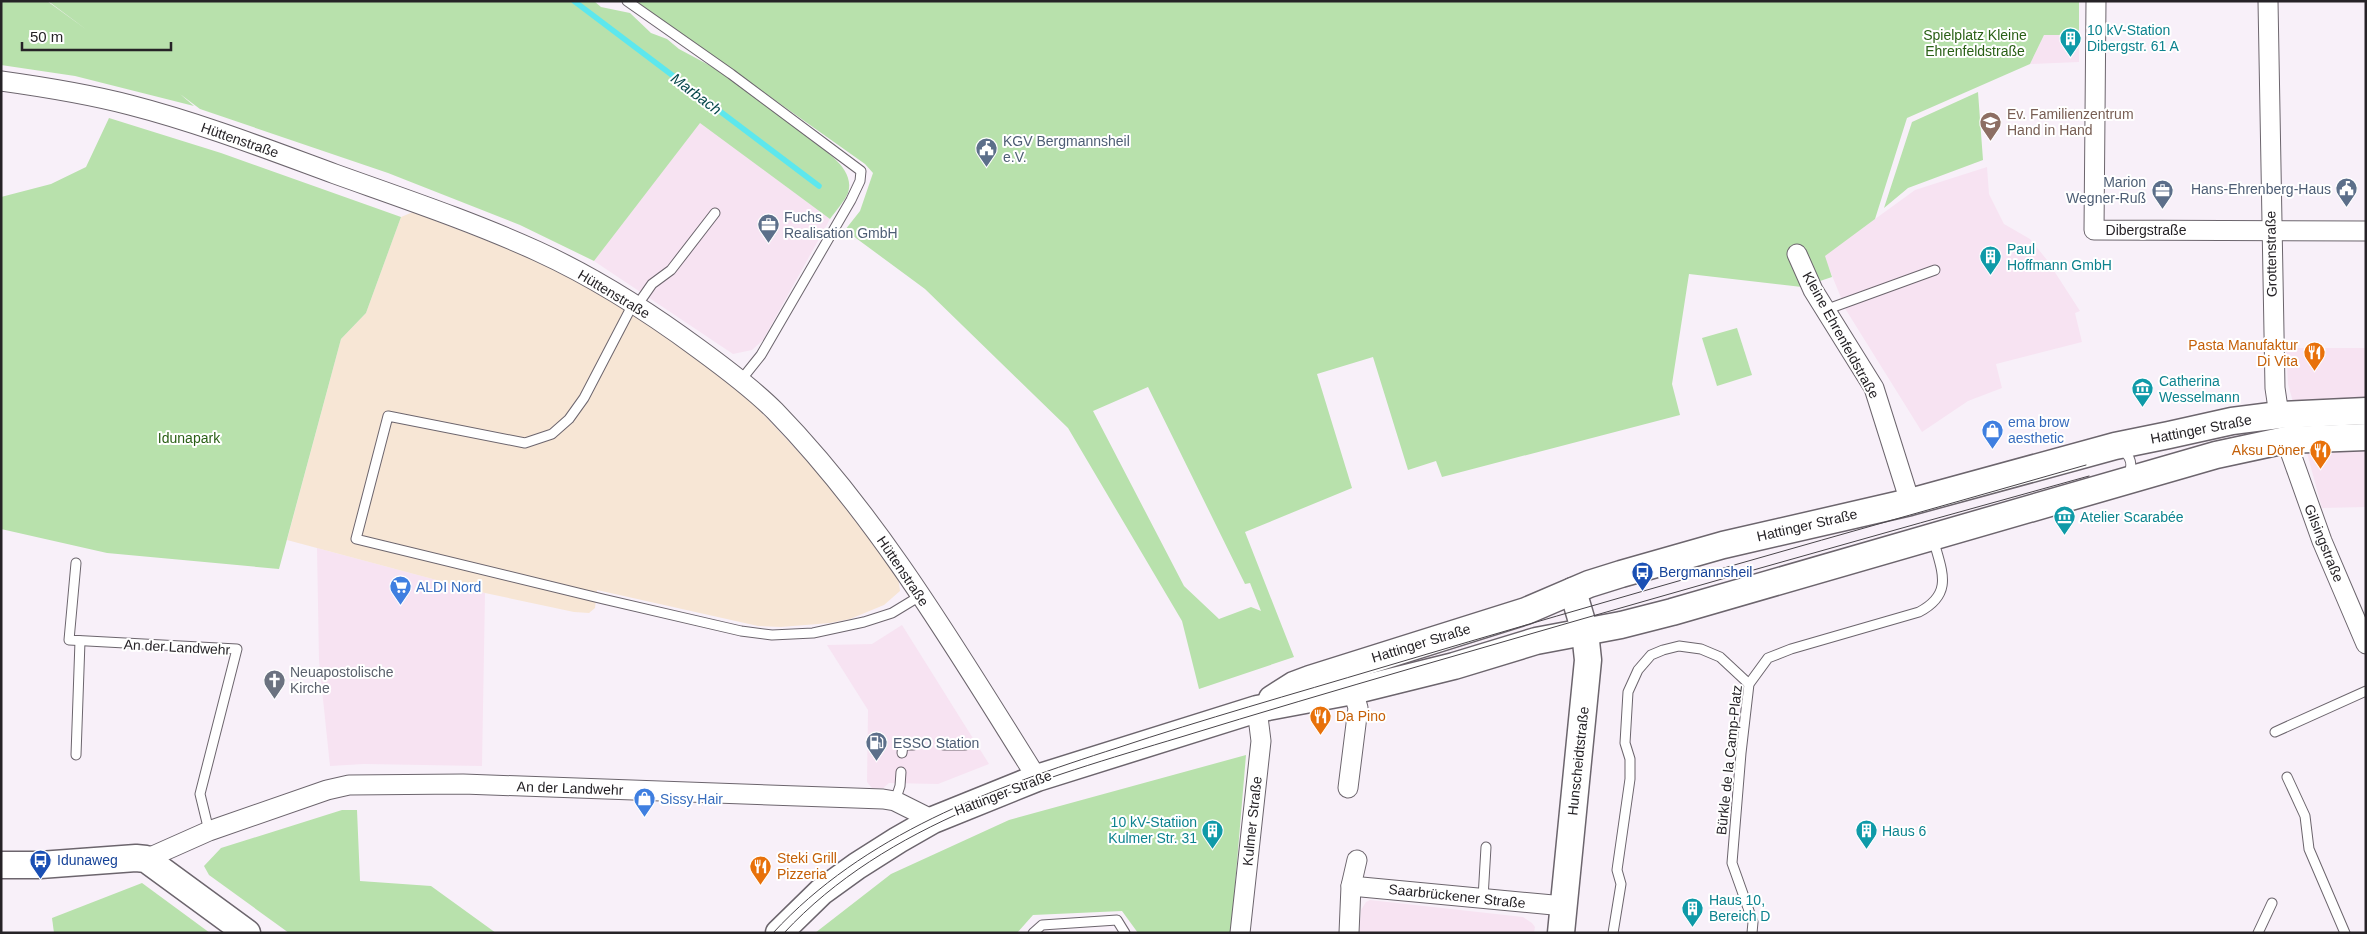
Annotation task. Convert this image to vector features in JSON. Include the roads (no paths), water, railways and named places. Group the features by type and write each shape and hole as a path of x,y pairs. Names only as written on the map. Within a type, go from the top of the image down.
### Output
{"main road":[{"name":"Hattinger Straße","path":"779,933 821,892 839,878 932,820 1037,778 1349,679 1621,574 1722,545 1910,502 2115,446 2232,421 2279,415 2366,411"},
{"path":"2279,415 2286,440"},
{"name":"Hattinger Straße","path":"1349,679 1454,666 1536,641 1672,612 2216,455 2286,440 2366,437"},
{"name":"Hunscheidtstraße","path":"1561,933 1588,660 1585,632 1573,591"},
{"name":"An der Landwehr","path":"1,865 40,865 136,858 146,860"},
{"path":"146,860 247,933"}],"street":[{"name":"Dibergstraße","path":"2096,1 2094,230 2366,231"},
{"name":"Grottenstraße","path":"2268,1 2275,388 2279,415"},
{"name":"Hüttenstraße","path":"1,81 53,88 130,105 230,136 498,234 576,271 677,333 741,380 774,411 831,476 876,532 920,596 1037,778"},
{"name":"Kleine Ehrenfeldstraße","path":"1797,254 1813,290 1874,388 1910,502"},
{"name":"Gilsingstraße","path":"2286,440 2322,541 2366,644"},
{"path":"1348,788 1358,708 1349,679"},
{"name":"Kulmer Straße","path":"1240,933 1261,741 1257,708"},
{"name":"An der Landwehr","path":"146,860 209,831 326,790 349,785 489,785 895,801 932,820"},
{"path":"1349,933 1351,886 1357,860"},
{"name":"Saarbrückener Straße","path":"1351,886 1564,906"}],"lane":[{"path":"626,1 738,79 861,171 860,181 850,200 761,355 741,380"},
{"path":"714,213 671,270 652,284 634,305 584,398 569,419 552,434 525,443 388,416 356,539 612,601 741,630 772,635 813,633 864,622 892,613 920,596"},
{"path":"1825,310 1935,270"},
{"path":"2115,446 2126,452 2131,465 2129,473 2122,483"},
{"name":"Bürkle de la Camp-Platz","path":"1752,933 1753,922 1732,863 1749,684 1768,658 1791,649 1919,612 1932,604 1940,595 1943,585 1932,537"},
{"path":"76,562 69,640 80,641 76,755"},
{"name":"An der Landwehr","path":"80,641 237,649 200,794 209,831"},
{"path":"1613,933 1621,884 1617,870 1630,779 1630,759 1625,743 1628,692 1638,670 1651,654 1679,646 1701,649 1720,657 1749,684"},
{"path":"2275,732 2366,691"},
{"path":"902,752 903,745 913,745"},
{"path":"944,745 966,745"},
{"path":"895,801 900,786 901,772"},
{"path":"2287,777 2305,816 2309,849 2345,933"},
{"path":"1483,898 1486,847"},
{"path":"2258,933 2272,903"},
{"path":"1033,933 1042,925 1117,920 1125,933"}],"waterway":[{"name":"Marbach","path":"574,1 819,186"}],"tram line":[{"path":"773,933 809,898 848,868 889,842 932,818 977,798 1070,763 1281,697 1468,642 2086,465"},
{"path":"784,933 825,894 870,861 918,833 969,809 1021,788 1269,710 1752,570 2089,476"}],"place":[{"name":"10 kV-Station Dibergstr. 61 A","path":"2071,57"},
{"name":"Ev. Familienzentrum Hand in Hand","path":"1991,141"},
{"name":"KGV Bergmannsheil e.V.","path":"987,168"},
{"name":"Hans-Ehrenberg-Haus","path":"2347,208"},
{"name":"Marion Wegner-Ruß","path":"2162,209"},
{"name":"Fuchs Realisation GmbH","path":"768,244"},
{"name":"Paul Hoffmann GmbH","path":"1991,276"},
{"name":"Pasta Manufaktur Di Vita","path":"2314,372"},
{"name":"Catherina Wesselmann","path":"2143,408"},
{"name":"ema brow aesthetic","path":"1992,449"},
{"name":"Aksu Döner","path":"2321,469"},
{"name":"Atelier Scarabée","path":"2064,536"},
{"name":"Bergmannsheil","path":"1643,591"},
{"name":"ALDI Nord","path":"400,606"},
{"name":"Neuapostolische Kirche","path":"274,699"},
{"name":"Da Pino","path":"1320,735"},
{"name":"ESSO Station","path":"877,762"},
{"name":"Sissy Hair","path":"644,818"},
{"name":"10 kV-Statiion Kulmer Str. 31","path":"1213,849"},
{"name":"Haus 6","path":"1866,850"},
{"name":"Idunaweg","path":"41,879"},
{"name":"Steki Grill Pizzeria","path":"761,885"},
{"name":"Haus 10, Bereich D","path":"1693,927"}],"park label":[{"name":"Spielplatz Kleine Ehrenfeldstraße","path":"1975,43"},
{"name":"Idunapark","path":"189,438"}]}
